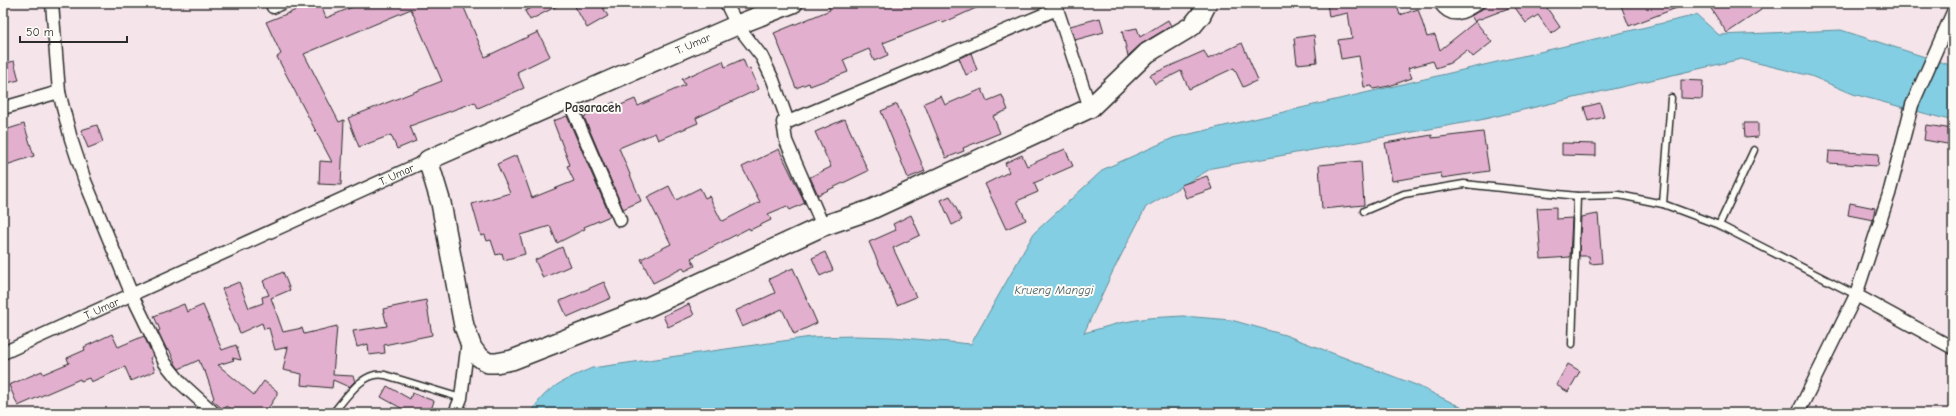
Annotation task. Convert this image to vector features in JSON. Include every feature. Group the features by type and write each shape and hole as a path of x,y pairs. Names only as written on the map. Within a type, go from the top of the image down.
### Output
{"main road":[{"name":"T. Umar","path":"428,160 737,25 793,3"},
{"path":"428,160 441,203 464,326 472,348 482,360 496,363 512,360 648,307 823,226 870,210 1090,108 1147,53 1192,26 1201,15 1207,3"}],"street":[{"path":"52,3 59,92 71,139 85,181 132,295 171,372 214,413"},
{"path":"726,3 737,25 762,57 778,93 788,122"},
{"path":"1440,3 1447,12 1454,13 1466,11 1478,3"},
{"path":"823,226 786,141 783,122 788,122 1056,6 1090,108"},
{"path":"1798,413 1856,295 1889,194 1912,105 1953,12"},
{"path":"3,108 59,92"},
{"path":"568,99 620,220"},
{"name":"T. Umar","path":"3,352 428,160"},
{"path":"1856,295 1953,348"},
{"path":"455,413 461,398 468,337"}],"lane":[{"path":"1663,204 1671,98"},
{"path":"1719,225 1754,150"},
{"path":"1364,212 1404,194 1464,184 1577,196 1619,195 1663,204 1719,225 1856,295"},
{"path":"1572,344 1577,196"},
{"path":"333,413 358,385 375,374 385,375 461,398"}],"water":[{"name":"Krueng Manggi","path":"1697,15 1719,35 1841,30 1953,66 1953,121 1853,94 1811,76 1741,59 1480,120 1212,168 1146,207 1113,271 1084,333 1119,323 1148,318 1183,316 1231,320 1285,335 1416,385 1473,413 531,413 543,396 550,390 565,380 592,368 811,337 893,337 971,344 1034,233 1104,169 1173,138"}],"building":[{"path":"314,3 320,3 326,18 362,3 462,3 485,57 538,32 550,56 517,72 524,88 478,108 475,102 410,126 416,141 397,149 391,135 359,147 348,118 442,81 411,9 304,54 339,122 344,120 341,185 319,184 320,161 332,162 277,57 281,54 266,22"},
{"path":"540,3 563,3 530,20 525,11"},
{"path":"573,3 600,3 608,16 587,28"},
{"path":"827,3 987,3 943,23 942,20 883,43 888,55 874,61 869,49 843,60 848,72 810,86 809,83 796,88 774,33 830,10"},
{"path":"1327,3 1396,3 1400,15 1418,9 1427,37 1435,35 1440,50 1475,22 1471,16 1482,9 1485,3 1554,3 1547,8 1560,27 1551,34 1538,15 1526,23 1514,6 1475,21 1492,42 1473,57 1467,50 1450,63 1436,68 1433,61 1408,68 1412,78 1389,86 1373,89 1372,86 1364,87 1359,56 1341,59 1338,40 1352,38 1348,13 1329,17"},
{"path":"1620,3 1687,3 1687,4 1629,26"},
{"path":"1716,3 1756,3 1761,10 1727,33 1710,7"},
{"path":"1100,18 1104,32 1075,40 1070,26"},
{"path":"1168,20 1171,26 1141,44 1128,56 1122,31 1137,28 1140,37"},
{"path":"1314,35 1317,62 1297,64 1294,38"},
{"path":"1242,43 1258,80 1243,87 1234,68 1189,89 1181,71 1155,84 1150,75 1204,51 1208,59"},
{"path":"971,53 977,70 966,75 959,58"},
{"path":"743,59 747,69 750,68 759,89 696,118 698,123 658,140 655,133 619,148 641,201 623,209 584,117 614,102 616,107 635,99 638,106 685,85 682,79 723,61 725,67"},
{"path":"14,61 19,80 3,84 3,64"},
{"path":"1681,80 1703,81 1702,99 1681,98"},
{"path":"982,89 987,101 1002,95 1008,110 993,116 1000,133 963,148 964,151 946,158 924,103 941,96 945,105"},
{"path":"1600,103 1604,117 1588,121 1584,107"},
{"path":"897,104 925,171 908,178 881,111"},
{"path":"567,116 610,216 584,227 585,229 557,243 550,226 520,235 525,254 504,260 502,253 496,255 491,240 487,241 485,235 481,236 472,204 510,193 497,164 517,155 532,198 574,181 567,166 570,165 553,121"},
{"path":"845,119 868,171 818,195 810,177 831,167 815,132"},
{"path":"1744,123 1758,123 1758,137 1745,138"},
{"path":"24,124 34,156 3,166 3,141 8,140 5,130"},
{"path":"97,125 103,142 88,148 81,130"},
{"path":"1926,125 1953,129 1953,145 1924,140"},
{"path":"1483,132 1489,171 1442,178 1441,173 1392,181 1385,143 1432,135 1432,138"},
{"path":"1562,143 1596,144 1596,156 1562,155"},
{"path":"779,149 805,203 790,210 787,206 768,214 771,220 750,230 749,228 691,258 695,266 685,271 683,268 653,283 641,259 671,244 647,197 669,186 676,200 700,188 705,198 709,196 721,220 723,221 760,202 742,167"},
{"path":"1065,149 1073,166 1034,183 1038,192 1017,201 1026,220 1006,229 985,184 1009,172 1005,163 1022,155 1027,166"},
{"path":"1829,151 1879,154 1878,166 1828,163"},
{"path":"1361,161 1364,205 1322,209 1319,165"},
{"path":"1207,176 1212,189 1186,198 1181,185"},
{"path":"950,196 962,220 952,225 941,200"},
{"path":"1850,203 1875,208 1873,220 1848,215"},
{"path":"1556,207 1556,219 1572,218 1570,257 1541,259 1537,208"},
{"path":"1598,214 1602,263 1590,264 1589,256 1579,256 1581,217"},
{"path":"911,215 920,235 893,248 916,297 897,305 869,242 896,230 893,224"},
{"path":"562,247 570,266 543,278 535,260"},
{"path":"825,252 833,270 820,276 812,258"},
{"path":"793,268 817,323 794,334 782,309 742,327 735,311 775,293 769,279"},
{"path":"283,272 290,290 271,298 283,332 302,328 304,334 337,326 333,375 353,376 355,381 349,387 333,380 332,388 301,385 302,374 283,370 288,347 275,350 269,328 264,329 262,323 240,333 222,289 239,282 249,308 263,303 262,297 269,295 263,281"},
{"path":"604,282 611,298 567,317 560,301"},
{"path":"426,300 432,335 384,345 385,353 369,355 368,344 357,347 353,331 387,326 383,309"},
{"path":"184,304 187,312 203,305 222,350 236,345 241,360 232,358 234,360 218,365 254,395 264,381 277,391 277,395 265,413 236,413 227,406 224,410 212,400 214,398 205,371 203,371 199,360 179,369 176,365 169,349 167,350 158,331 160,330 154,316"},
{"path":"689,304 694,315 668,327 663,316"},
{"path":"112,334 118,347 144,336 153,356 150,358 155,371 131,381 125,367 91,382 89,378 81,381 80,379 18,406 9,385 42,371 43,374 69,363 67,358 85,350 84,347"},
{"path":"1568,364 1580,371 1568,392 1556,385"},
{"path":"387,386 410,399 412,393 434,401 430,413 410,413 381,397"}],"district":[{"name":"Pasaraceh","path":"593,107"}]}
